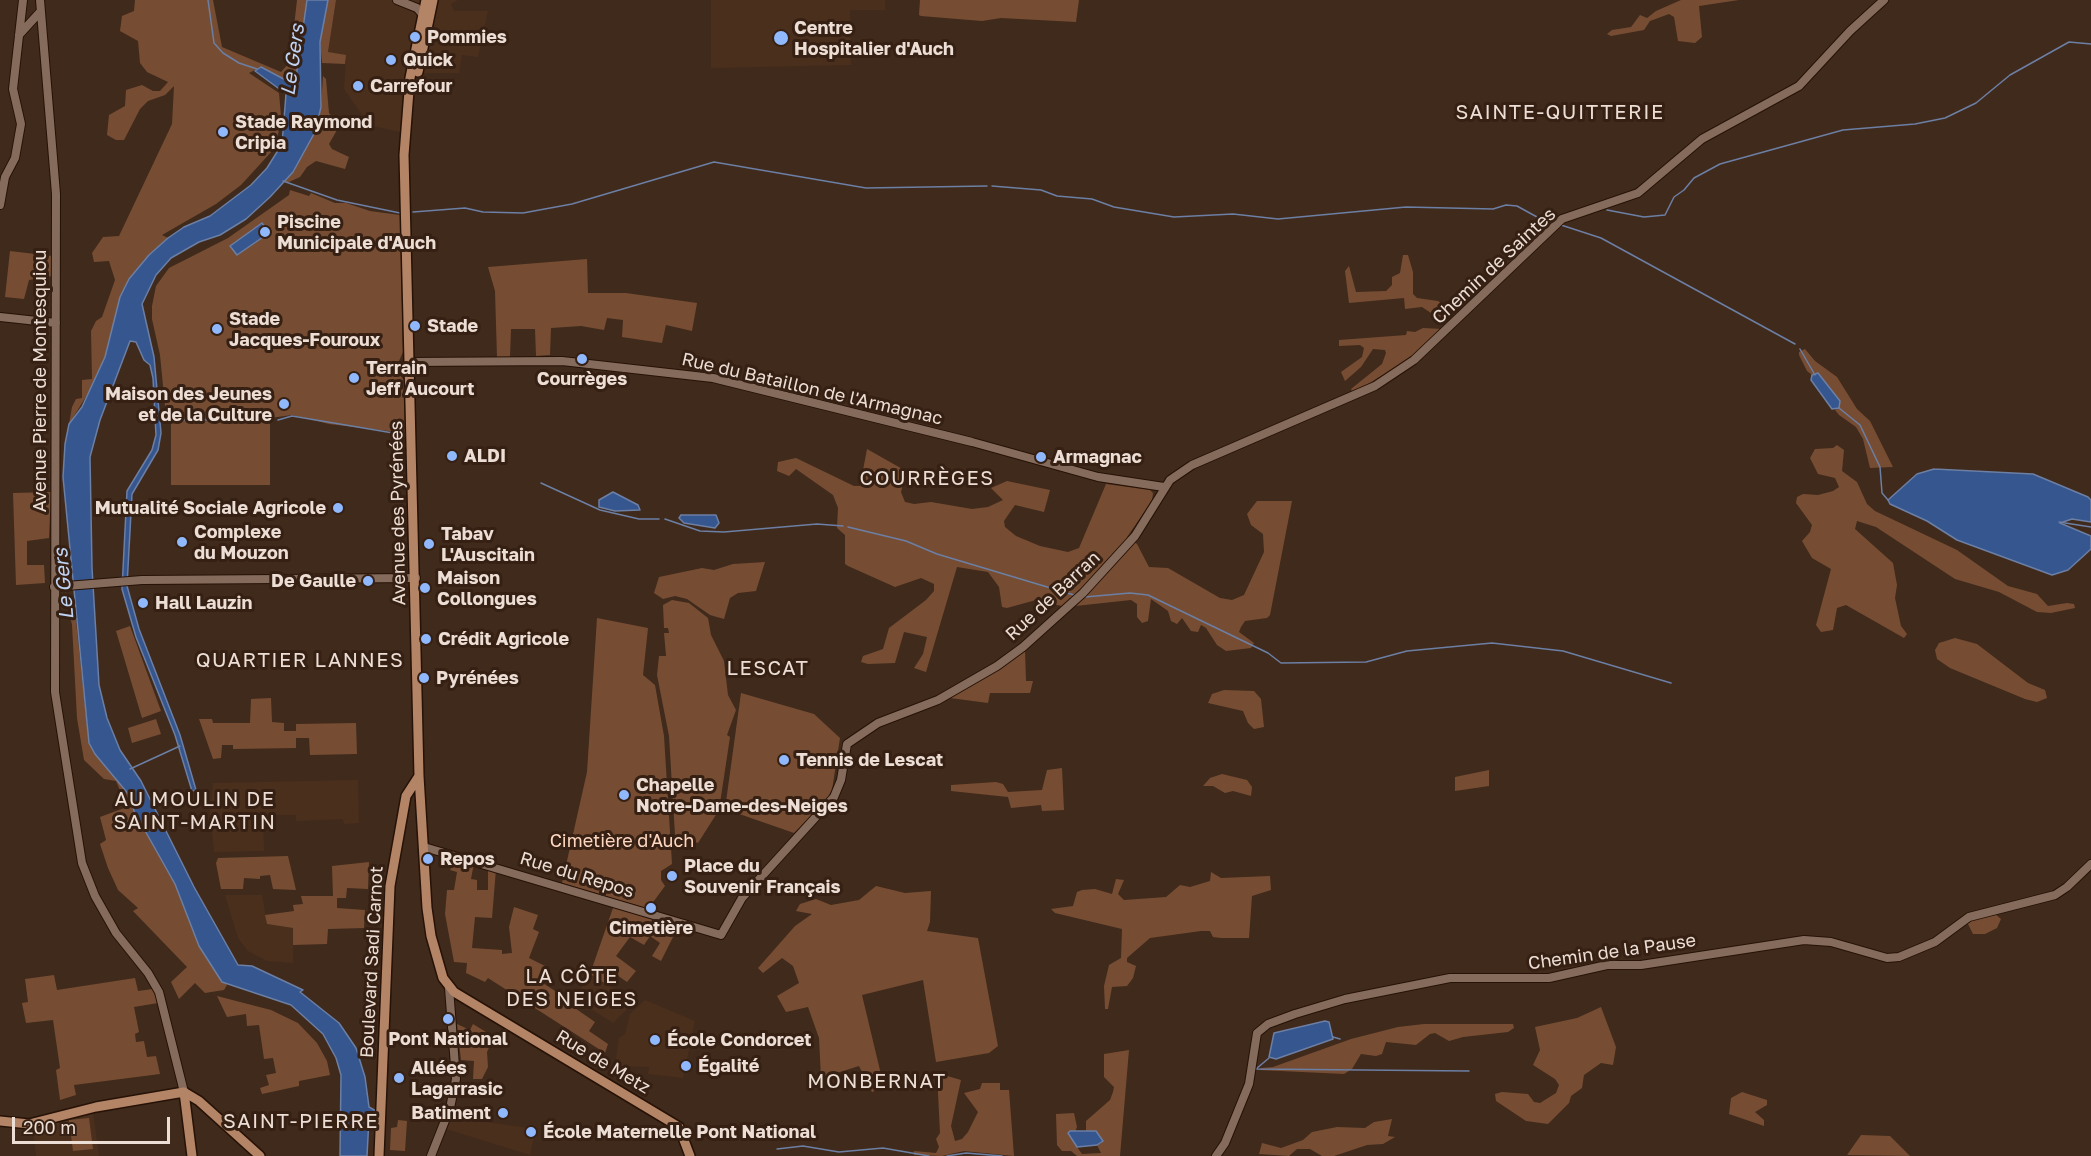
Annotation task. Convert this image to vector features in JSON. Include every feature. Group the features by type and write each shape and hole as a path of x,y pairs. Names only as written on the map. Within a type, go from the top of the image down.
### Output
{"main road":[{"path":"409,100 410,78 426,1"},
{"path":"409,100 417,78 426,1"},
{"name":"Avenue des Pyrénées","path":"409,100 404,155 411,362 419,776"},
{"path":"419,776 428,921 440,971 449,988"},
{"name":"Boulevard Sadi Carnot","path":"379,1156 390,886 406,796 419,776"},
{"name":"Rue de Metz","path":"449,988 679,1126 690,1156"},
{"path":"184,1092 192,1156"},
{"path":"0,1121 29,1124 102,1106 184,1092 197,1099 261,1156"},
{"path":"185,1110 197,1099"}],"street":[{"path":"0,206 5,177 15,158 20,119 14,89 22,0"},
{"name":"Avenue Pierre de Montesquiou","path":"39,0 55,160 55,692 76,839 91,886 116,933 148,973 159,992 184,1092"},
{"path":"398,0 417,8 423,15"},
{"name":"Chemin de Saintes","path":"1164,487 1192,465 1375,386 1414,360 1562,219 1638,193 1702,139 1799,86 1850,31 1884,0"},
{"path":"19,36 40,12"},
{"path":"0,317 56,323"},
{"name":"Rue du Bataillon de l'Armagnac","path":"411,362 562,361 704,376 972,442 1098,477 1164,487"},
{"name":"Rue de Barran","path":"721,935 742,898 829,805 839,788 847,744 878,723 938,700 997,666 1023,647 1083,593 1135,536 1156,505 1164,487"},
{"path":"54,587 133,580 416,578"},
{"name":"Rue du Repos","path":"424,847 721,935"},
{"name":"Chemin de la Pause","path":"1216,1156 1225,1143 1248,1086 1255,1040 1260,1028 1345,999 1450,978 1549,978 1598,966 1641,965 1804,940 1831,942 1887,958 1899,957 1935,942 1969,917 2055,895 2091,864"},
{"path":"431,1156 456,1079 449,988"}],"shaded area":[{"path":"336,0 458,0 451,4 454,11 488,11 478,57 462,55 459,73 407,73 400,132 369,125 344,89 346,56 328,53"},
{"name":"Centre Hospitalier d'Auch","path":"711,0 885,0 885,10 850,10 851,65 711,68"},
{"path":"358,780 359,823 344,824 343,819 296,821 296,815 263,815 264,851 214,852 210,814 213,783"},
{"path":"225,895 262,895 267,924 293,928 293,963 267,961 248,951 238,938"},
{"path":"590,974 634,1002 613,1023 577,1000 572,1003"},
{"name":"École Condorcet","path":"645,1000 695,1021 683,1078 648,1074 649,1067 615,1066 619,1038 625,1034 630,1014"},
{"path":"93,1112 99,1156 36,1156 33,1127"},
{"path":"451,1117 536,1129 530,1155 446,1129"}],"green space":[{"path":"135,0 213,0 222,47 281,72 290,62 297,0 307,0 295,86 261,67 249,73 279,93 281,116 277,141 273,150 241,185 216,204 162,235 168,238 149,255 112,329 105,357 92,387 69,424 76,399 82,398 82,380 92,379 91,331 96,321 102,317 115,280 109,261 94,262 92,253 103,237 119,236 172,124 174,86 165,95 148,101 140,109 124,140 116,140 107,135 109,115 125,106 126,90 142,85 153,91 160,91 168,82 147,72 140,63 138,41 120,31 122,16 134,11"},
{"path":"328,0 336,0 328,52 346,55 345,64 322,63 320,42"},
{"path":"920,0 1079,0 1076,22 1001,18 982,21 921,16 919,15"},
{"path":"1681,0 1739,0 1699,6 1702,37 1695,43 1678,41 1674,17 1669,14 1650,21 1644,30 1611,36 1607,34 1612,30 1631,27 1640,15 1647,18 1656,11"},
{"path":"323,76 326,79 329,113 336,121 337,130 329,144 332,149 349,157 345,169 316,161 307,167 300,177 284,182 293,172 321,107"},
{"path":"290,190 309,196 311,193 335,203 346,203 370,211 400,215 403,352 395,370 404,380 405,433 329,424 292,415 270,418 270,485 171,485 171,424 166,416 160,355 152,319 156,286 169,268 228,238 289,195"},
{"path":"10,251 52,256 52,276 29,280 24,299 5,297"},
{"path":"1403,255 1408,255 1413,272 1413,294 1417,298 1438,301 1444,305 1443,316 1437,317 1422,307 1405,309 1404,298 1349,303 1345,271 1349,266 1356,292 1386,291 1392,285 1392,277 1400,273"},
{"path":"587,259 588,293 626,293 697,303 692,331 666,325 662,343 622,337 623,320 607,318 604,330 581,326 551,328 550,355 536,356 535,329 511,329 510,357 497,357 495,291 488,267"},
{"path":"1423,328 1442,329 1415,356 1353,393 1351,389 1382,364 1386,353 1385,350 1373,349 1361,367 1345,381 1341,372 1362,357 1364,348 1360,345 1339,346 1339,340 1406,335 1407,331 1415,332"},
{"path":"1805,349 1815,361 1837,377 1857,409 1870,421 1893,467 1870,468 1863,439 1856,427 1839,415 1835,410 1839,408 1814,374 1807,371 1799,355 1799,352"},
{"path":"1837,445 1844,450 1842,471 1857,482 1867,504 1875,511 1957,550 2008,586 2037,594 2048,606 2067,603 2074,604 2075,608 2051,613 2037,612 1999,592 1955,579 1876,527 1857,521 1855,529 1893,563 1897,585 1895,598 1901,626 1907,634 1904,638 1846,605 1837,608 1833,630 1821,632 1816,625 1831,569 1812,558 1802,541 1810,532 1812,525 1796,503 1797,497 1803,494 1818,495 1839,487 1835,478 1818,474 1810,458 1815,449 1833,448"},
{"path":"867,449 906,471 901,492 905,502 914,504 931,502 972,509 988,507 1003,500 991,488 1007,481 1050,490 1044,512 1015,505 1004,521 1005,527 1016,536 1040,546 1068,552 1079,548 1106,484 1150,490 1153,493 1152,501 1127,537 1137,544 1149,567 1168,568 1220,598 1232,600 1244,595 1264,552 1263,534 1251,525 1247,514 1257,501 1292,501 1270,615 1267,618 1245,621 1241,627 1239,632 1254,643 1251,648 1226,651 1217,645 1206,628 1201,625 1198,632 1191,631 1182,618 1177,624 1171,621 1168,611 1151,599 1148,621 1142,623 1137,617 1137,604 1131,600 1066,607 1036,600 1007,608 1002,607 999,587 988,572 957,567 926,672 914,668 923,654 927,637 904,632 895,663 861,662 863,656 883,649 889,628 926,600 934,591 934,584 921,578 895,587 845,564 845,535 837,528 838,508 833,495 796,469 789,476 777,471 778,462 796,458 854,486 860,486"},
{"path":"51,492 49,538 27,541 27,565 44,565 45,583 16,585 13,493"},
{"path":"765,562 756,591 738,593 730,598 724,619 710,615 687,599 675,596 663,599 654,593 659,577 702,568 714,570 733,564"},
{"path":"65,592 74,603 89,743 95,754 130,796 134,811 175,884 199,946 227,985 224,990 205,993 195,983 179,999 171,982 187,967 133,911 138,908 118,890 108,868 100,844 106,840 100,817 127,807 116,781 104,779 84,760 77,718 72,625"},
{"name":"Cimetière d'Auch","path":"672,600 689,603 708,618 711,635 724,661 728,695 736,710 727,735 730,737 719,810 698,843 675,835 669,736 657,675 659,656 666,656 664,633 669,633 668,628 664,628 663,605"},
{"name":"Cimetière d'Auch","path":"597,618 648,628 643,675 655,685 664,736 672,864 661,871 661,880 665,886 648,909 562,883 587,772"},
{"path":"130,626 161,711 142,718 116,631"},
{"path":"1955,638 1977,644 2028,683 2045,690 2047,698 2037,702 2025,699 1950,668 1937,659 1935,650 1939,643"},
{"path":"1025,650 1026,681 1033,681 1030,693 990,693 988,703 950,698 1000,669"},
{"path":"1224,690 1254,691 1261,699 1264,727 1254,729 1248,723 1243,711 1208,703 1212,694"},
{"name":"Tennis de Lescat","path":"741,693 814,714 840,738 832,790 825,802 794,833 725,809"},
{"path":"271,698 272,722 284,723 284,731 296,731 296,724 356,723 357,754 310,755 309,738 296,738 296,748 233,749 233,745 222,745 221,758 213,759 199,719 212,719 213,723 250,723 251,699"},
{"path":"156,719 161,734 132,743 128,728"},
{"path":"1062,768 1064,810 1042,811 1041,805 1011,808 1008,797 951,791 951,785 996,782 1003,784 1008,792 1042,790 1047,770"},
{"path":"1489,770 1489,786 1455,791 1455,777"},
{"path":"1222,774 1247,780 1252,787 1251,796 1233,791 1225,793 1213,786 1203,786 1210,778"},
{"path":"288,856 296,890 273,889 270,875 260,876 260,879 244,878 243,889 221,889 216,863 218,858"},
{"path":"456,858 474,863 471,879 477,880 477,890 488,890 488,867 496,869 492,918 475,917 472,948 502,950 502,954 512,953 509,927 514,907 538,915 533,929 539,932 529,958 547,967 541,982 571,1001 569,1004 595,1022 589,1031 608,1044 605,1053 488,978 485,982 466,973 467,963 454,962 445,914 447,890 454,890 457,872 450,870"},
{"path":"369,862 368,889 347,888 346,898 337,898 337,908 365,910 364,928 328,929 327,944 293,945 293,928 267,924 265,915 294,911 293,905 303,904 301,896 333,896 332,866"},
{"path":"1211,872 1221,878 1270,876 1271,890 1252,896 1249,938 1213,937 1210,931 1201,931 1150,938 1127,958 1127,962 1136,966 1133,978 1127,986 1112,987 1108,1009 1105,1009 1104,986 1109,965 1121,958 1122,929 1055,913 1051,909 1073,906 1077,892 1082,890 1095,889 1112,894 1116,879 1124,880 1118,894 1124,900 1166,897 1180,885 1190,887 1210,881"},
{"path":"876,886 905,893 931,891 930,922 927,931 978,938 998,1046 989,1053 936,1062 923,980 862,995 884,1087 872,1092 859,1066 821,1078 819,1038 808,1007 786,1012 777,996 799,983 793,966 782,958 763,973 758,968 795,926 812,914 796,911 800,904 816,899 831,905 859,900"},
{"path":"614,905 679,925 661,961 652,956 660,943 650,936 644,945 630,937 616,956 636,971 627,982 614,973 606,984 590,974"},
{"path":"1994,913 2001,919 1997,928 1985,934 1973,934 1967,922"},
{"path":"54,975 57,990 135,978 138,991 153,989 158,1003 134,1007 139,1032 135,1034 136,1042 144,1041 147,1057 156,1056 160,1074 74,1085 76,1095 60,1100 56,1070 60,1068 53,1020 26,1023 22,1003 28,1002 25,979"},
{"path":"217,996 271,1010 298,1023 317,1043 327,1061 330,1075 299,1081 299,1086 262,1094 260,1088 269,1085 266,1075 276,1073 273,1058 264,1059 259,1025 247,1026 246,1014 227,1017"},
{"path":"1601,1007 1616,1047 1613,1065 1601,1063 1584,1075 1582,1088 1571,1096 1569,1103 1548,1124 1526,1121 1496,1101 1495,1094 1502,1092 1528,1094 1534,1102 1540,1103 1556,1093 1559,1085 1555,1079 1533,1065 1540,1050 1535,1027 1577,1018"},
{"path":"457,1024 470,1030 473,1024 494,1037 487,1052 488,1067 482,1079 473,1079 474,1061 461,1060"},
{"path":"1424,1024 1513,1024 1514,1028 1508,1032 1463,1037 1449,1041 1435,1033 1430,1034 1416,1045 1386,1042 1382,1054 1376,1056 1361,1054 1352,1069 1344,1074 1259,1070 1351,1039 1398,1027"},
{"path":"1129,1050 1120,1156 1077,1156 1071,1151 1062,1151 1057,1145 1056,1114 1074,1113 1077,1127 1075,1132 1070,1131 1077,1147 1082,1154 1101,1153 1097,1145 1101,1143 1096,1131 1086,1131 1086,1121 1110,1100 1113,1092 1114,1087 1104,1077 1104,1054"},
{"path":"937,1073 961,1080 951,1126 955,1141 962,1139 968,1132 978,1112 964,1093 980,1089 982,1083 1000,1083 1000,1090 1009,1090 1014,1156 964,1151 942,1156 914,1155 914,1151 936,1153 939,1147 936,1139 940,1133"},
{"path":"1742,1092 1767,1100 1767,1105 1755,1112 1764,1120 1764,1126 1729,1114 1731,1098"},
{"path":"89,1118 93,1149 73,1151 69,1120"},
{"path":"1392,1119 1388,1136 1395,1137 1383,1144 1367,1145 1334,1156 1322,1156 1310,1149 1297,1149 1289,1156 1259,1154 1262,1143 1281,1148 1303,1140 1312,1132 1337,1127 1365,1128 1374,1122"},
{"path":"398,1120 407,1121 405,1151 390,1150 391,1128 397,1127"},
{"path":"1861,1135 1890,1136 1910,1156 1847,1155"}],"water":[{"path":"307,0 328,0 320,42 321,107 315,132 293,172 270,197 246,219 220,235 199,242 171,258 156,275 142,304 154,357 161,433 158,450 132,494 127,586 139,629 180,735 196,790 192,791 175,735 136,637 122,589 127,491 152,450 156,435 153,378 150,365 144,360 136,342 130,341 100,420 90,457 92,568 99,685 107,718 120,750 141,781 194,887 238,965 252,966 303,990 300,992 339,1023 356,1048 365,1077 369,1107 376,1111 376,1115 369,1118 367,1156 340,1156 341,1075 336,1058 323,1034 291,1005 222,982 199,946 175,884 134,811 130,796 95,754 89,743 63,477 69,424 82,407 105,357 120,297 129,279 149,255 168,238 184,227 210,216 251,185 267,168 282,144 286,94 255,71 261,67 295,85"},
{"path":"262,223 269,233 237,255 230,246"},
{"path":"1818,373 1840,401 1839,408 1832,409 1811,380 1812,375"},
{"path":"1934,469 2033,474 2088,497 2091,500 2091,522 2072,519 2060,523 2091,536 2091,549 2068,570 2052,575 1957,540 1927,521 1890,504 1888,500 1917,474"},
{"path":"613,492 638,505 640,510 615,511 599,507 599,500"},
{"path":"681,515 716,515 719,523 715,528 684,523 679,518"},
{"path":"1329,1022 1333,1039 1276,1059 1269,1057 1274,1033"},
{"path":"1070,1131 1096,1131 1103,1141 1097,1145 1077,1147 1068,1133"}],"waterway":[{"path":"208,0 214,43 223,53 239,63 257,69"},
{"path":"1607,210 1644,217 1665,215 1674,197 1684,190 1694,178 1720,164 1843,130 1915,124 1945,118 1976,103 2010,75 2069,42 2091,44"},
{"path":"413,212 465,208 483,212 523,213 572,204 714,162 866,188 987,186"},
{"path":"283,181 337,200 400,213"},
{"path":"992,186 1041,190 1057,196 1092,199 1114,207 1174,217 1233,214 1278,219 1406,207 1493,209 1506,205 1517,206 1537,217 1555,221"},
{"path":"1561,225 1601,238 1795,344"},
{"path":"1800,349 1815,375"},
{"path":"1839,408 1860,425 1880,467 1882,493 1888,500"},
{"path":"278,420 292,416 399,434"},
{"path":"173,420 208,420"},
{"path":"233,420 272,420"},
{"path":"541,483 600,510 639,519 659,519"},
{"path":"665,519 700,531 724,532 817,524 843,526"},
{"path":"2059,522 2091,527"},
{"path":"848,527 906,541 937,554 1074,595"},
{"path":"1085,597 1130,593 1148,595 1268,653 1281,663 1366,662 1407,651 1492,643 1563,651 1671,683"},
{"path":"130,769 180,746"},
{"path":"1333,1037 1340,1039"},
{"path":"1269,1058 1256,1069 1469,1071"},
{"path":"777,1149 803,1146 839,1152 883,1148 929,1156"},
{"path":"947,1156 966,1153 1002,1156"}],"place":[{"name":"Pommies","path":"415,37"},
{"name":"Centre Hospitalier d'Auch","path":"781,38"},
{"name":"Quick","path":"391,60"},
{"name":"Carrefour","path":"358,86"},
{"name":"Stade Raymond Cripia","path":"223,132"},
{"name":"Piscine Municipale d'Auch","path":"265,232"},
{"name":"Stade","path":"415,326"},
{"name":"Stade Jacques-Fouroux","path":"217,329"},
{"name":"Courrèges","path":"582,359"},
{"name":"Terrain Jeff Aucourt","path":"354,378"},
{"name":"Maison des Jeunes et de la Culture","path":"284,404"},
{"name":"ALDI","path":"452,456"},
{"name":"Armagnac","path":"1041,457"},
{"name":"Mutualité Sociale Agricole","path":"338,508"},
{"name":"Complexe du Mouzon","path":"182,542"},
{"name":"Tabav L'Auscitain","path":"429,544"},
{"name":"De Gaulle","path":"368,581"},
{"name":"Maison Collongues","path":"425,588"},
{"name":"Hall Lauzin","path":"143,603"},
{"name":"Crédit Agricole","path":"426,639"},
{"name":"Pyrénées","path":"424,678"},
{"name":"Tennis de Lescat","path":"784,760"},
{"name":"Chapelle Notre-Dame-des-Neiges","path":"624,795"},
{"name":"Repos","path":"428,859"},
{"name":"Place du Souvenir Français","path":"672,876"},
{"name":"Cimetière","path":"651,908"},
{"name":"Pont National","path":"448,1019"},
{"name":"École Condorcet","path":"655,1040"},
{"name":"Égalité","path":"686,1066"},
{"name":"Allées Lagarrasic","path":"399,1078"},
{"name":"Batiment","path":"503,1113"},
{"name":"École Maternelle Pont National","path":"531,1132"}],"district":[{"name":"SAINTE-QUITTERIE","path":"1560,113"},
{"name":"COURRÈGES","path":"927,479"},
{"name":"QUARTIER LANNES","path":"300,661"},
{"name":"LESCAT","path":"768,669"},
{"name":"AU MOULIN DE SAINT-MARTIN","path":"195,812"},
{"name":"LA CÔTE DES NEIGES","path":"572,988"},
{"name":"MONBERNAT","path":"877,1082"},
{"name":"SAINT-PIERRE","path":"301,1122"}],"water label":[{"name":"Le Gers","path":"293,60"},
{"name":"Le Gers","path":"64,584"}]}
